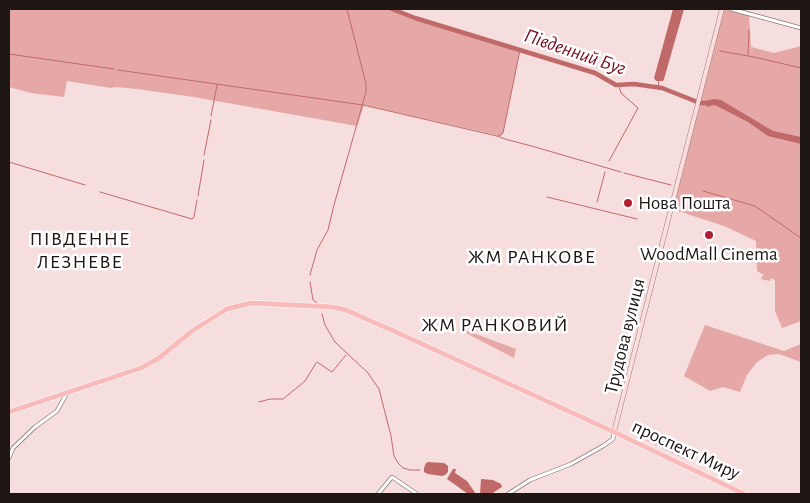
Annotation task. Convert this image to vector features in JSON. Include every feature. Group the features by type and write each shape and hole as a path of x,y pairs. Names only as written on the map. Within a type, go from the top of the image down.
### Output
{"main road":[{"name":"Трудова вулиця","path":"614,432 722,9"},
{"name":"проспект Миру","path":"9,412 141,368 158,358 218,313 227,309 251,303 333,307 346,310 614,432 744,494"}],"street":[{"path":"731,9 801,28"},
{"path":"9,458 11,451 16,445 35,427 57,411 67,394"},
{"name":"Трудова вулиця","path":"508,494 540,475 571,464 603,446 613,439 614,432"},
{"path":"378,494 392,477 417,494"}],"shaded area":[{"path":"9,9 392,9 415,18 520,50 501,136 364,105 357,126 194,97 67,81 64,97 31,93 9,87"},
{"path":"673,9 684,9 664,79 663,81 656,81 654,78"},
{"path":"723,9 749,15 751,47 774,53 801,46 801,321 782,328 775,311 775,280 771,278 770,281 761,279 763,275 766,276 757,271 756,241 724,226 672,209"},
{"path":"721,100 773,131 801,137 801,144 768,136 748,122 719,107 714,105 707,107 706,101"},
{"path":"705,325 784,351 801,344 801,362 779,354 768,355 757,362 747,375 740,392 723,387 710,391 684,376"},
{"path":"465,330 516,349 514,358 466,333"},
{"path":"638,429 686,451 685,459 635,435"},
{"path":"428,462 444,463 448,466 448,472 442,476 424,472"},
{"path":"453,469 456,469 455,473 467,481 476,494 468,494 447,479"},
{"path":"481,479 493,480 501,484 502,487 491,494 480,494"}],"waterway":[{"path":"310,275 317,250 328,230 366,92 366,84 347,9"},
{"name":"Південний Буг","path":"392,9 415,18 595,73 616,85 634,84 662,88 700,103 711,103"},
{"path":"748,55 749,30"},
{"path":"498,136 503,133 520,50"},
{"path":"720,51 801,68"},
{"path":"9,54 114,69"},
{"path":"118,70 363,105 497,136 621,172"},
{"name":"Південний Буг","path":"658,87 659,80"},
{"path":"211,116 217,85"},
{"path":"609,161 638,108 621,93 619,86"},
{"path":"204,155 211,120"},
{"path":"198,196 204,160"},
{"path":"9,162 85,185"},
{"path":"597,202 605,172"},
{"path":"624,173 671,185"},
{"path":"703,191 755,206 801,238"},
{"path":"100,192 192,219 197,200"},
{"path":"547,197 637,219"},
{"path":"310,282 313,300 318,304"},
{"path":"322,314 325,325 335,342 368,373 379,389 394,456 398,463 403,468 420,470"},
{"path":"317,362 332,372 346,355"},
{"path":"259,402 270,399 283,399 305,381 316,363"}],"place":[{"name":"Нова Пошта","path":"628,203"},
{"name":"WoodMall Cinema","path":"709,235"}],"district":[{"name":"ПІВДЕННЕ ЛЕЗНЕВЕ","path":"80,250"},
{"name":"ЖМ РАНКОВЕ","path":"532,257"},
{"name":"ЖМ РАНКОВИЙ","path":"495,325"}]}
